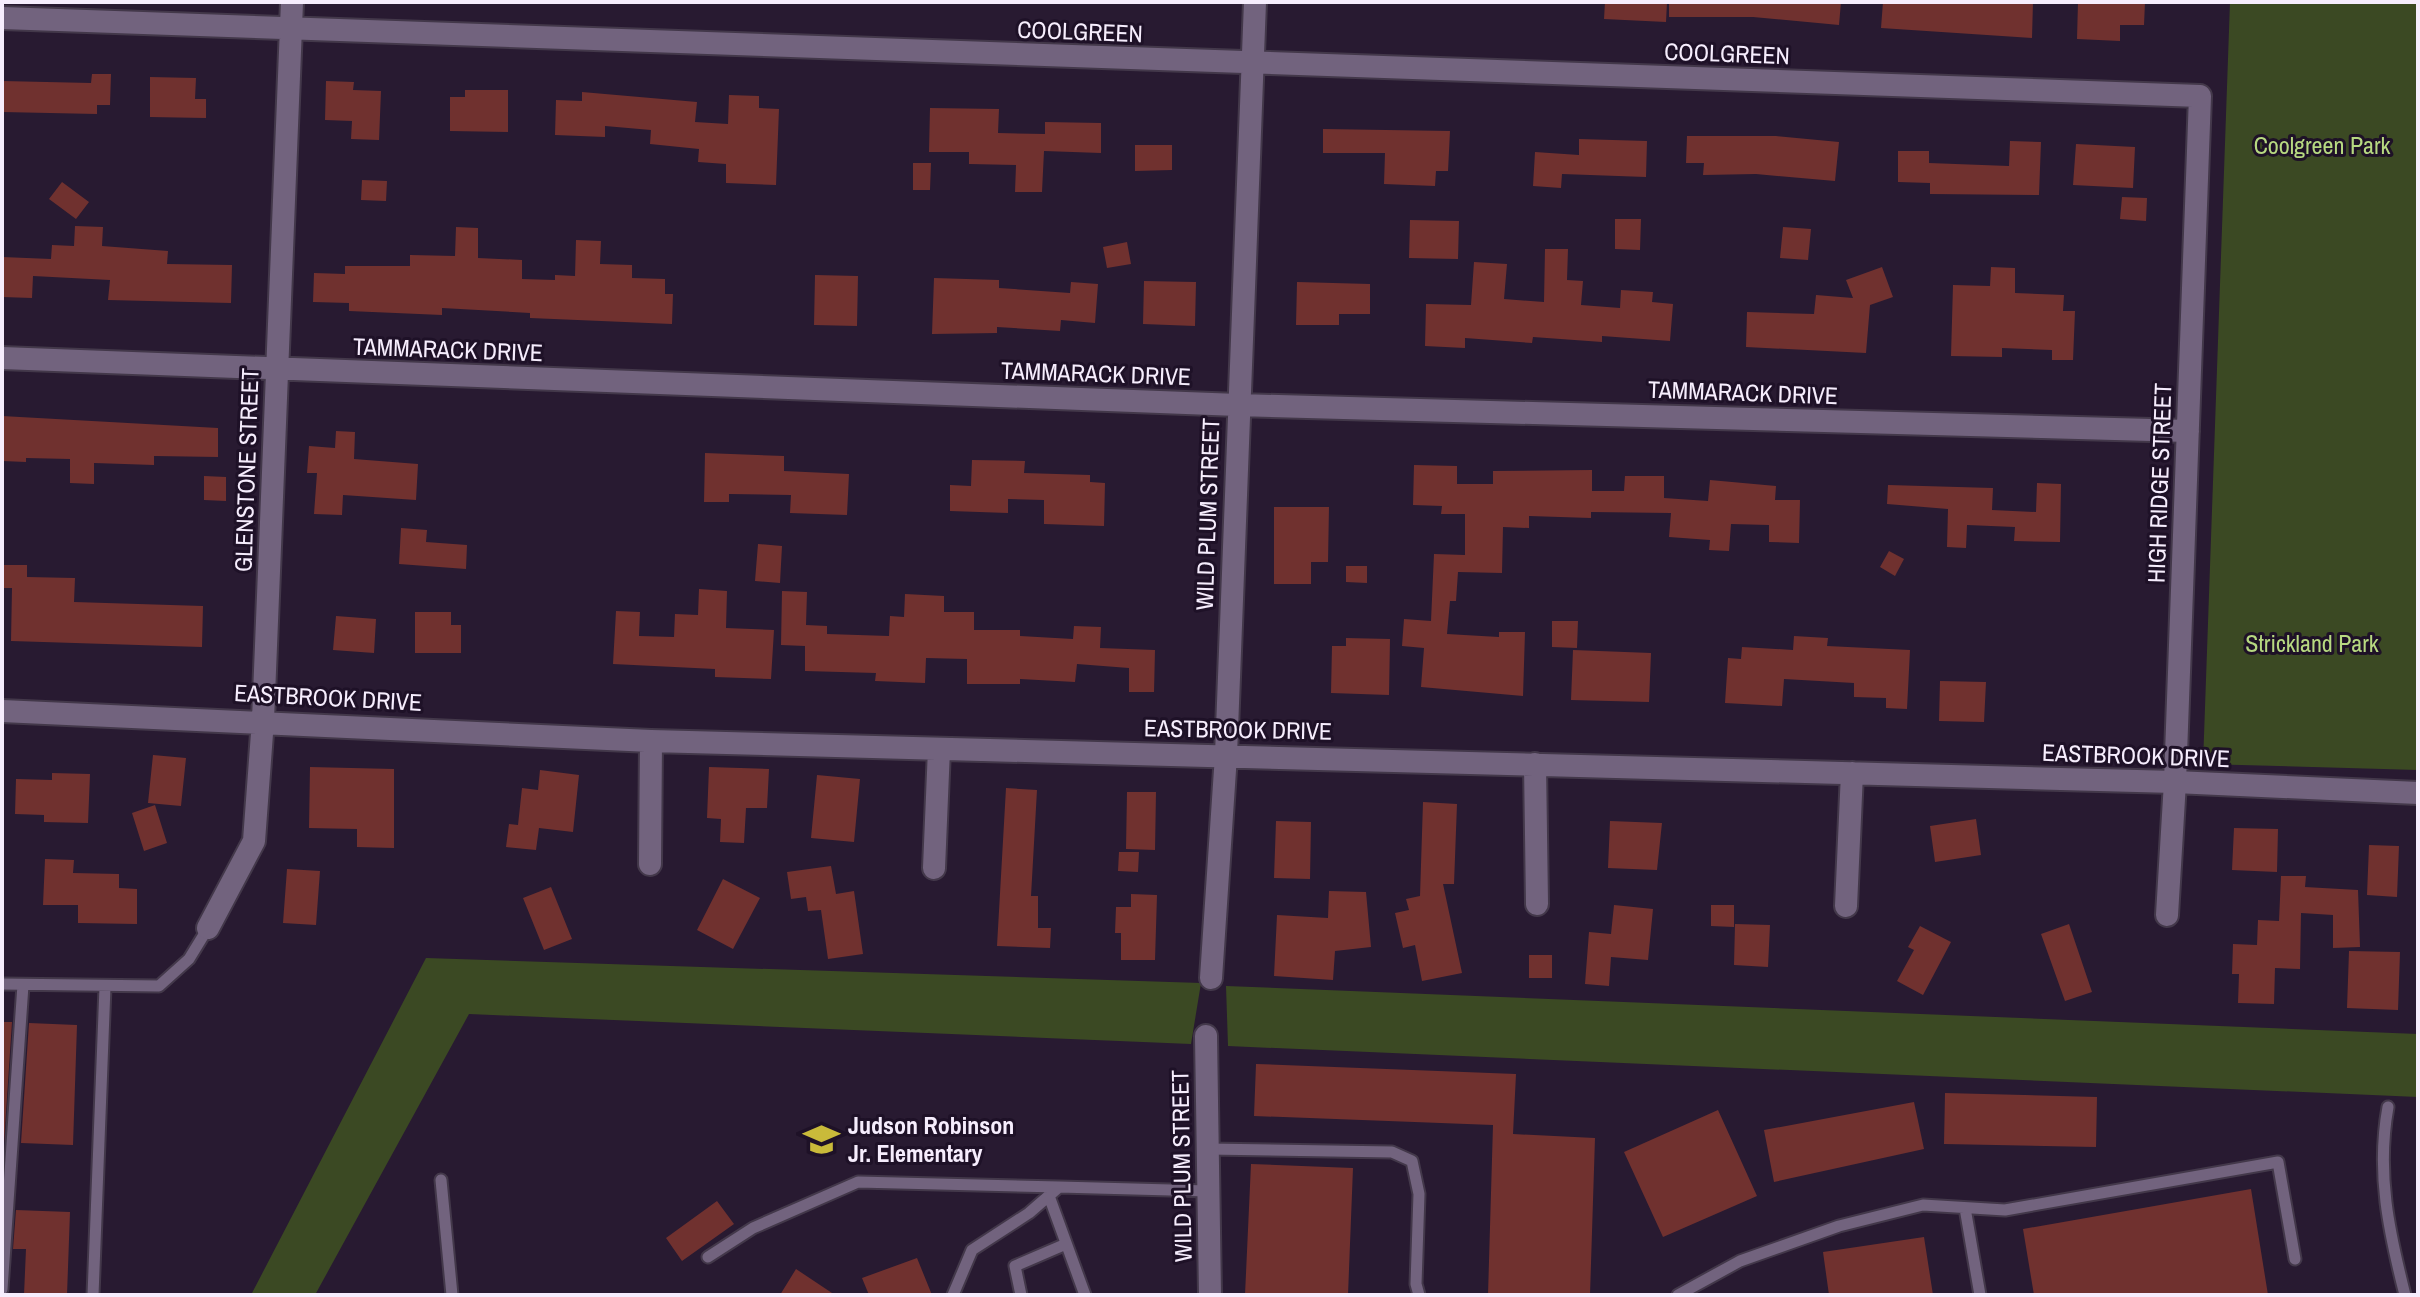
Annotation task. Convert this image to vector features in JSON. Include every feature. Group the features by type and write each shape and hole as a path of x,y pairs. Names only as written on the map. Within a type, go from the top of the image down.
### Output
{"street":[{"name":"GLENSTONE STREET","path":"208,928 254,841 263,720 292,2"},
{"name":"WILD PLUM STREET","path":"1211,978 1226,755 1255,2"},
{"name":"COOLGREEN","path":"2,18 1251,65 2156,94"},
{"name":"HIGH RIDGE STREET","path":"2156,94 2200,96 2175,782 2167,915"},
{"name":"TAMMARACK DRIVE","path":"2,358 1238,405 2188,431"},
{"name":"EASTBROOK DRIVE","path":"2,711 263,720 651,741 2175,782 2418,793"},
{"path":"650,864 651,741"},
{"path":"934,868 939,749"},
{"path":"1535,764 1537,904"},
{"path":"1846,906 1852,773"},
{"name":"WILD PLUM STREET","path":"1206,1036 1210,1295"}],"lane":[{"path":"2,984 159,986 189,959 208,928"},
{"path":"2,1289 23,985"},
{"path":"93,1295 105,987"},
{"path":"2388,1107 2382,1167 2384,1203 2405,1295"},
{"path":"1208,1149 1392,1152 1412,1161 1419,1194 1416,1284 1419,1295"},
{"path":"1678,1295 1740,1261 1839,1226 1923,1205 2005,1210 2278,1162 2295,1259"},
{"path":"441,1180 452,1295"},
{"path":"708,1257 753,1228 858,1182 1208,1191"},
{"path":"953,1295 972,1250 1029,1213 1059,1187"},
{"path":"1049,1196 1085,1295"},
{"path":"1965,1208 1980,1295"},
{"path":"1021,1295 1015,1266 1066,1244"}],"green space":[{"name":"Strickland Park","path":"2230,2 2418,2 2418,770 2203,764"},
{"path":"426,958 1201,983 1191,1044 469,1014 315,1295 251,1295"},
{"path":"1226,986 2418,1034 2418,1097 1228,1046"}],"building":[{"path":"1605,2 1667,2 1666,22 1604,19"},
{"path":"1669,2 1841,2 1839,25 1753,17 1669,17"},
{"path":"1883,2 2033,2 2032,38 1881,28"},
{"path":"2078,2 2145,2 2144,25 2120,25 2120,41 2077,39"},
{"path":"92,74 111,74 110,105 97,105 97,114 2,112 2,81 91,83"},
{"path":"150,77 196,78 195,99 206,99 206,118 150,117"},
{"path":"326,81 354,82 353,90 381,91 379,140 351,139 352,121 325,120"},
{"path":"465,90 508,90 508,132 450,131 450,97 465,97"},
{"path":"582,92 697,102 695,122 728,124 729,95 759,96 759,108 779,109 776,185 726,183 726,164 698,162 699,149 650,144 651,130 605,126 605,137 555,135 556,100 582,101"},
{"path":"930,108 999,109 998,133 1045,134 1045,122 1101,123 1101,153 1044,151 1042,192 1015,192 1016,165 969,164 969,152 929,152"},
{"path":"1323,129 1450,131 1448,171 1436,171 1435,186 1384,184 1385,153 1323,153"},
{"path":"1687,136 1776,136 1839,142 1835,181 1756,174 1703,175 1704,163 1686,163"},
{"path":"1579,139 1647,141 1646,177 1562,174 1561,188 1533,186 1535,152 1579,155"},
{"path":"2010,141 2041,142 2039,195 1930,194 1930,183 1898,182 1898,151 1929,151 1929,163 2009,166"},
{"path":"2076,144 2135,147 2133,188 2073,185"},
{"path":"1135,145 1172,145 1172,170 1135,171"},
{"path":"913,163 931,163 930,190 913,190"},
{"path":"362,180 387,181 386,201 361,200"},
{"path":"62,182 89,202 76,219 49,199"},
{"path":"2122,197 2147,198 2146,221 2120,219"},
{"path":"1615,219 1641,219 1640,250 1615,249"},
{"path":"1410,220 1459,221 1458,259 1409,258"},
{"path":"75,226 103,227 102,246 168,251 167,264 232,265 231,303 108,300 110,280 33,276 32,298 2,297 2,257 51,259 52,245 74,246"},
{"path":"456,227 478,228 478,258 522,260 522,279 555,280 555,275 575,276 576,240 601,241 600,264 632,265 632,278 665,279 665,294 673,294 672,324 530,318 530,313 442,308 442,315 349,311 349,303 313,302 314,273 345,274 345,266 410,266 410,255 455,256"},
{"path":"1783,227 1811,229 1808,260 1780,258"},
{"path":"1127,242 1131,264 1107,268 1103,247"},
{"path":"1545,249 1568,249 1567,280 1583,281 1581,305 1620,308 1621,290 1653,292 1652,302 1673,304 1670,341 1602,336 1602,342 1533,337 1532,343 1465,338 1465,348 1425,346 1426,304 1471,305 1474,262 1507,264 1504,299 1544,302"},
{"path":"1882,267 1893,297 1870,305 1866,353 1746,347 1747,312 1814,314 1816,295 1853,298 1846,280"},
{"path":"1991,267 2015,268 2015,293 2064,295 2063,311 2075,311 2073,360 2052,360 2052,350 2002,348 2002,357 1951,356 1953,285 1990,286"},
{"path":"815,275 858,276 857,326 814,325"},
{"path":"934,278 999,280 999,288 1070,293 1071,282 1098,284 1095,323 1061,320 1060,331 997,327 997,333 932,334"},
{"path":"1144,281 1196,282 1195,326 1143,324"},
{"path":"1297,282 1370,284 1370,314 1339,314 1339,325 1296,325"},
{"path":"2,416 218,428 218,457 154,456 154,465 94,463 94,484 70,483 70,459 2,461"},
{"path":"336,431 355,432 354,459 418,464 416,500 343,495 342,515 314,514 317,473 307,473 309,446 335,448"},
{"path":"705,453 784,456 784,471 849,474 847,515 790,513 791,495 729,494 729,502 704,502"},
{"path":"972,460 1025,461 1024,473 1090,475 1090,482 1105,483 1104,526 1044,524 1044,500 1008,499 1008,513 950,511 950,485 971,486"},
{"path":"1414,465 1457,466 1457,484 1493,484 1493,471 1592,470 1592,491 1624,491 1625,476 1664,476 1664,498 1708,501 1710,480 1776,486 1775,500 1800,500 1799,543 1769,542 1769,525 1731,524 1729,551 1709,550 1710,540 1669,537 1671,513 1591,512 1591,518 1529,516 1529,528 1503,527 1502,573 1458,572 1456,601 1450,601 1447,634 1499,637 1499,632 1525,632 1523,696 1421,687 1424,648 1402,646 1404,619 1431,621 1434,554 1465,555 1465,514 1441,514 1442,506 1413,505"},
{"path":"204,476 226,477 226,501 204,500"},
{"path":"2037,483 2061,484 2060,542 2014,541 2015,527 1967,525 1966,548 1947,547 1948,509 1887,504 1888,485 1993,488 1992,510 2036,512"},
{"path":"1274,507 1329,507 1328,562 1311,562 1311,584 1274,584"},
{"path":"401,528 427,530 426,542 467,545 466,569 399,564"},
{"path":"758,544 782,546 780,583 755,581"},
{"path":"1889,551 1904,559 1895,576 1880,567"},
{"path":"2,565 27,565 27,577 75,578 74,602 203,606 202,647 11,641 12,588 2,588"},
{"path":"1346,566 1367,566 1367,583 1346,582"},
{"path":"699,589 727,591 726,628 774,630 771,679 715,677 715,669 613,664 616,611 640,612 639,636 674,637 675,614 698,615"},
{"path":"782,591 807,592 806,625 827,626 827,634 889,636 890,616 904,617 905,594 944,596 944,612 974,612 974,630 1020,630 1020,636 1073,639 1074,626 1101,627 1100,648 1155,650 1154,692 1129,692 1129,668 1077,664 1075,682 1020,679 1020,684 967,684 967,659 926,658 925,683 875,681 876,673 805,671 805,646 781,645"},
{"path":"415,612 451,612 451,625 461,625 461,653 415,653"},
{"path":"336,616 376,619 374,653 333,650"},
{"path":"1552,621 1578,621 1577,648 1552,647"},
{"path":"1794,636 1828,638 1827,646 1910,650 1907,709 1886,708 1886,698 1854,697 1854,683 1784,679 1782,706 1725,703 1728,658 1741,659 1742,647 1793,650"},
{"path":"1346,638 1390,639 1389,695 1331,693 1332,646 1346,646"},
{"path":"1573,650 1651,653 1649,702 1571,700"},
{"path":"1940,681 1986,682 1984,722 1939,721"},
{"path":"153,755 186,758 181,806 148,803"},
{"path":"310,767 394,769 394,848 357,847 357,829 309,828"},
{"path":"709,767 769,769 767,808 746,808 744,843 720,842 721,819 707,818"},
{"path":"540,770 579,775 573,832 539,828 536,850 506,847 509,824 518,825 522,788 538,790"},
{"path":"52,773 90,774 88,823 44,822 44,815 15,814 16,779 52,780"},
{"path":"817,775 860,779 854,842 811,838"},
{"path":"1006,788 1037,790 1031,896 1038,896 1038,928 1051,928 1050,948 997,946"},
{"path":"1127,792 1156,792 1155,850 1126,849"},
{"path":"1423,802 1457,804 1454,884 1443,884 1462,973 1422,981 1415,945 1403,948 1395,913 1409,910 1406,899 1420,896"},
{"path":"155,805 167,843 144,851 132,813"},
{"path":"1976,819 1981,855 1935,862 1930,826"},
{"path":"1276,821 1311,822 1310,879 1274,878"},
{"path":"1610,821 1662,823 1657,870 1608,868"},
{"path":"2234,828 2278,829 2277,872 2232,870"},
{"path":"2369,845 2399,846 2397,897 2367,895"},
{"path":"1119,852 1139,852 1138,872 1118,871"},
{"path":"45,859 74,860 73,873 119,874 119,888 137,889 137,924 78,923 78,905 43,905"},
{"path":"831,866 836,894 854,891 863,954 828,959 821,910 808,911 806,897 791,899 787,872"},
{"path":"287,869 320,871 316,925 283,923"},
{"path":"2281,876 2306,876 2305,887 2358,890 2360,947 2333,948 2333,915 2301,913 2300,969 2275,968 2274,1004 2238,1003 2239,974 2232,974 2233,944 2257,945 2258,920 2279,921"},
{"path":"723,879 760,898 733,949 697,930"},
{"path":"551,887 572,939 544,950 523,898"},
{"path":"1329,891 1366,892 1371,947 1335,951 1333,980 1274,976 1277,915 1328,918"},
{"path":"1131,894 1157,895 1155,960 1121,960 1121,933 1115,933 1116,907 1131,907"},
{"path":"1614,905 1653,909 1648,960 1611,957 1609,986 1585,984 1589,932 1611,934"},
{"path":"1711,905 1734,905 1734,927 1711,926"},
{"path":"1735,924 1770,925 1768,967 1734,965"},
{"path":"2069,924 2092,992 2065,1001 2041,934"},
{"path":"1920,926 1951,942 1923,995 1897,981 1914,950 1908,947"},
{"path":"2349,951 2400,952 2398,1010 2347,1008"},
{"path":"1529,955 1552,955 1552,978 1529,978"},
{"path":"2,1022 12,1022 4,1143 2,1143"},
{"path":"29,1023 77,1025 73,1145 21,1143"},
{"path":"1256,1064 1516,1074 1513,1134 1595,1138 1590,1295 1488,1295 1493,1125 1254,1116"},
{"path":"1945,1093 2097,1097 2096,1147 1944,1144"},
{"path":"1914,1102 1924,1149 1774,1182 1764,1130"},
{"path":"1718,1110 1757,1196 1663,1237 1624,1152"},
{"path":"1251,1164 1353,1168 1348,1295 1245,1295"},
{"path":"2251,1189 2268,1295 2034,1295 2023,1229"},
{"path":"717,1201 734,1224 682,1261 666,1238"},
{"path":"16,1210 70,1212 67,1295 24,1295 26,1249 13,1249"},
{"path":"1924,1237 1933,1295 1829,1295 1823,1252"},
{"path":"917,1258 932,1295 869,1295 862,1278"},
{"path":"796,1269 835,1295 780,1295"}],"place":[{"name":"Judson Robinson Jr. Elementary","path":"822,1140"}],"park label":[{"name":"Coolgreen Park","path":"2322,146"}]}
